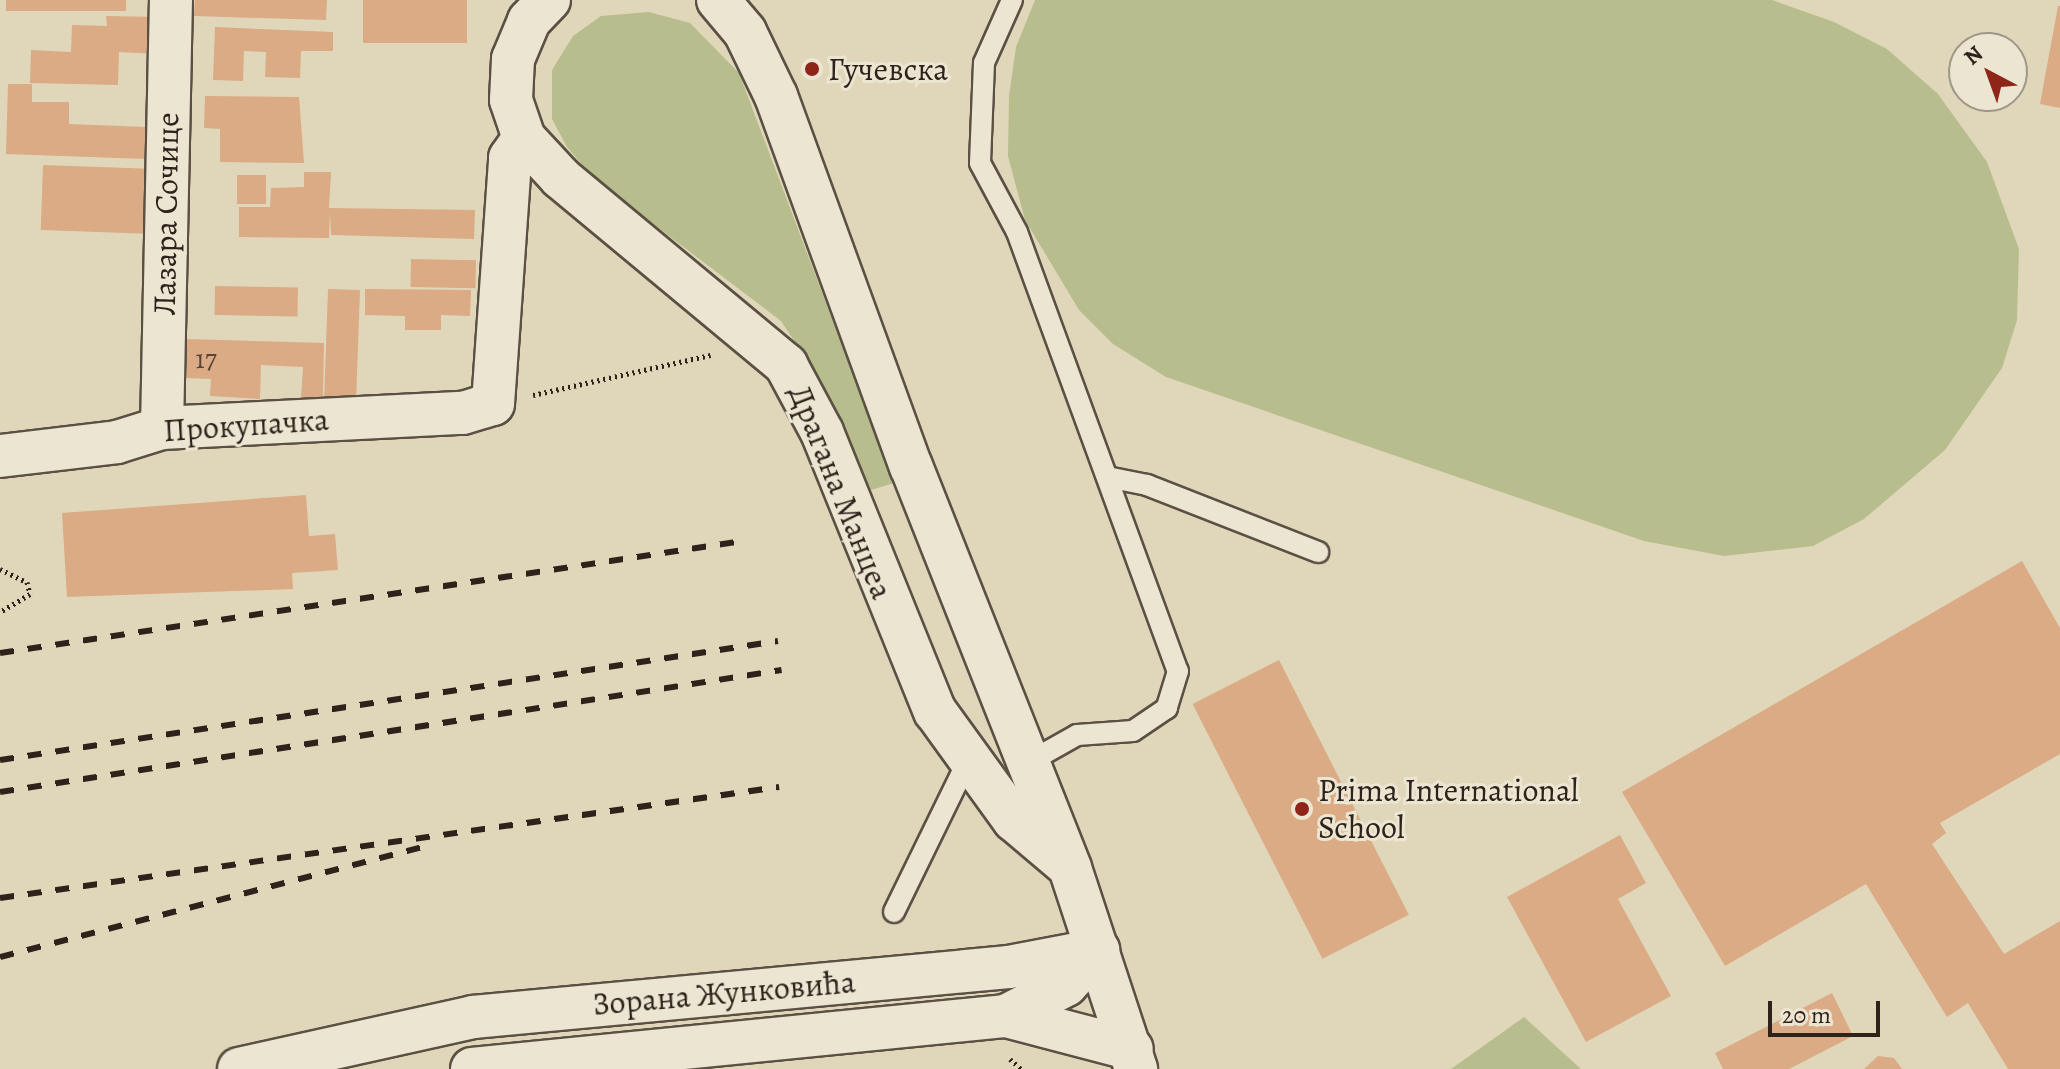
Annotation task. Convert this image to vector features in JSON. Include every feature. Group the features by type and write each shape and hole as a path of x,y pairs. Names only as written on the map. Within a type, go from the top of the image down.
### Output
{"street":[{"name":"Лазара Сочице","path":"162,428 171,0"},
{"name":"Драгана Манцеа","path":"549,0 529,21 513,59 511,100 524,138 561,178 786,365 822,432 935,711 1014,820 1070,868"},
{"path":"718,0 745,32 776,96 1070,868 1098,950 1128,1062"},
{"path":"493,404 510,158 524,138"},
{"name":"Прокупачка","path":"0,456 117,442 162,428 463,413 493,404"},
{"name":"Зорана Жунковића","path":"472,1069 1006,1016 1066,985 1098,950"},
{"name":"Зорана Жунковића","path":"239,1069 473,1017 1009,967 1098,950"},
{"name":"Зорана Жунковића","path":"1006,1016 1128,1062"}],"lane":[{"path":"1012,0 984,63 980,163 1017,232 1178,671 1167,708 1133,731 1077,735 1029,762"},
{"path":"1107,477 1147,485 1318,552"},
{"path":"894,912 968,760"}],"path":[{"path":"493,404 716,353"},
{"path":"0,569 27,582 30,594 0,612"}],"green space":[{"path":"1035,0 1772,0 1834,22 1887,49 1938,94 1948,112 1987,162 2019,249 2017,320 2002,368 1945,450 1864,519 1813,546 1724,556 1644,541 1166,377 1113,344 1079,310 1025,220 1008,156 1009,96 1016,47"},
{"path":"649,12 690,23 739,73 894,483 871,490 815,372 781,321 594,179 567,147 552,119 552,70 573,36 601,16"},
{"path":"1524,1017 1581,1069 1451,1069"}],"building":[{"path":"6,0 126,0 126,11 6,11"},
{"path":"195,0 327,0 326,20 194,16"},
{"path":"363,0 467,0 467,43 363,43"},
{"path":"2060,6 2060,108 2040,104"},
{"path":"106,16 158,17 157,54 119,52 118,85 30,83 31,50 71,52 72,25 107,26"},
{"path":"215,27 333,32 333,51 301,51 300,78 265,77 266,52 244,51 243,81 213,80"},
{"path":"8,84 32,84 32,102 69,102 69,124 146,127 146,159 6,154"},
{"path":"205,96 299,97 304,163 220,162 220,129 204,128"},
{"path":"43,165 149,169 147,234 41,230"},
{"path":"304,172 331,172 329,208 475,210 474,239 331,235 330,212 329,238 239,237 239,207 270,207 271,188 304,187"},
{"path":"237,175 266,175 266,204 237,204"},
{"path":"411,259 476,260 476,288 411,287"},
{"path":"215,286 298,287 297,316 214,315"},
{"path":"328,289 360,290 356,399 324,398"},
{"path":"365,289 471,290 470,316 441,315 441,330 405,330 405,316 365,315"},
{"path":"186,339 324,343 323,399 301,398 303,367 261,365 260,399 210,396 211,379 184,378"},
{"path":"306,495 309,536 335,534 338,570 292,573 293,589 67,597 62,513"},
{"path":"2022,561 2060,628 2060,754 1940,823 1946,833 1932,844 2004,954 2060,921 2060,1069 2008,1069 1968,1003 1947,1017 1866,884 1725,966 1622,792"},
{"name":"Prima International School","path":"1279,660 1409,915 1322,959 1193,704"},
{"path":"1620,835 1646,883 1618,899 1671,996 1586,1042 1507,897"},
{"path":"1832,993 1853,1036 1789,1069 1723,1069 1715,1053"},
{"path":"1878,1056 1894,1058 1902,1069 1864,1069"}],"railway":[{"path":"0,653 743,541"},
{"path":"0,760 778,641"},
{"path":"0,792 782,670"},
{"path":"0,898 779,787"},
{"path":"0,957 430,845"}],"place":[{"name":"Гучевска","path":"812,69"},
{"name":"Prima International School","path":"1302,809"}]}
